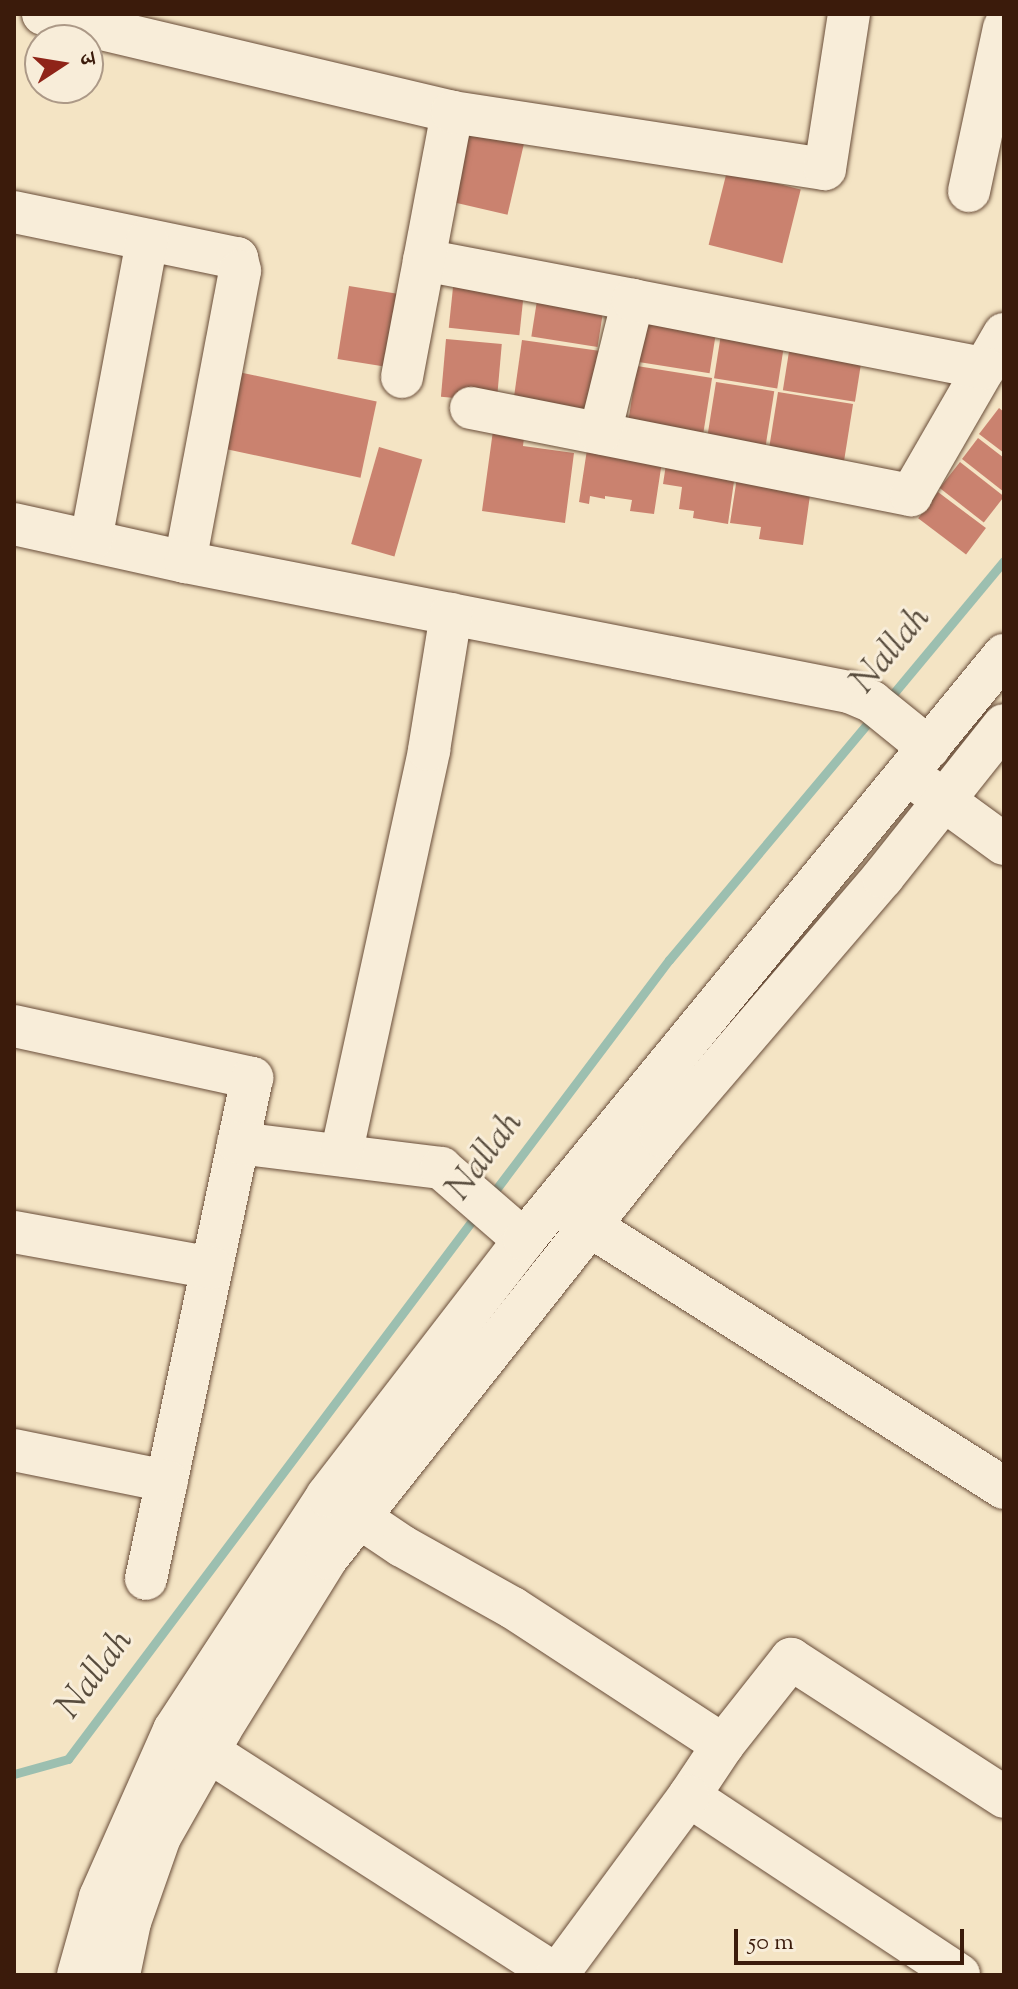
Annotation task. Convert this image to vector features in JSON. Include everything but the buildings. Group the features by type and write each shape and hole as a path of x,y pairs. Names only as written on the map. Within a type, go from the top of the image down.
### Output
{"street":[{"path":"43,14 86,19 452,112 825,169 849,14"},
{"path":"969,191 1004,28"},
{"path":"402,377 452,112"},
{"path":"14,212 237,258 240,271 185,562"},
{"path":"91,540 147,240"},
{"path":"424,260 633,300 994,351 911,495 471,408"},
{"path":"600,433 633,300"},
{"path":"14,524 185,562 821,686 872,702 923,747 990,769"},
{"path":"341,1155 429,750 451,614"},
{"path":"78,1975 84,1945 105,1884 192,1741 343,1506 524,1240 923,747 1004,655"},
{"path":"343,1506 590,1226 944,800 990,769 1004,725"},
{"path":"923,747 944,800 1004,844"},
{"path":"14,1026 252,1078 146,1579"},
{"path":"238,1143 441,1168 524,1240"},
{"path":"555,1204 1004,1488"},
{"path":"14,1232 212,1268"},
{"path":"14,1450 167,1481"},
{"path":"343,1506 402,1546 513,1608 723,1745"},
{"path":"192,1741 557,1975 723,1745 791,1659 1004,1797"},
{"path":"119,1975 130,1922 192,1741"},
{"path":"689,1796 959,1975"}],"waterway":[{"name":"Nallah","path":"888,700 1004,561"},
{"name":"Nallah","path":"491,1196 669,960 873,717"},
{"name":"Nallah","path":"14,1774 68,1759 477,1214"}]}
